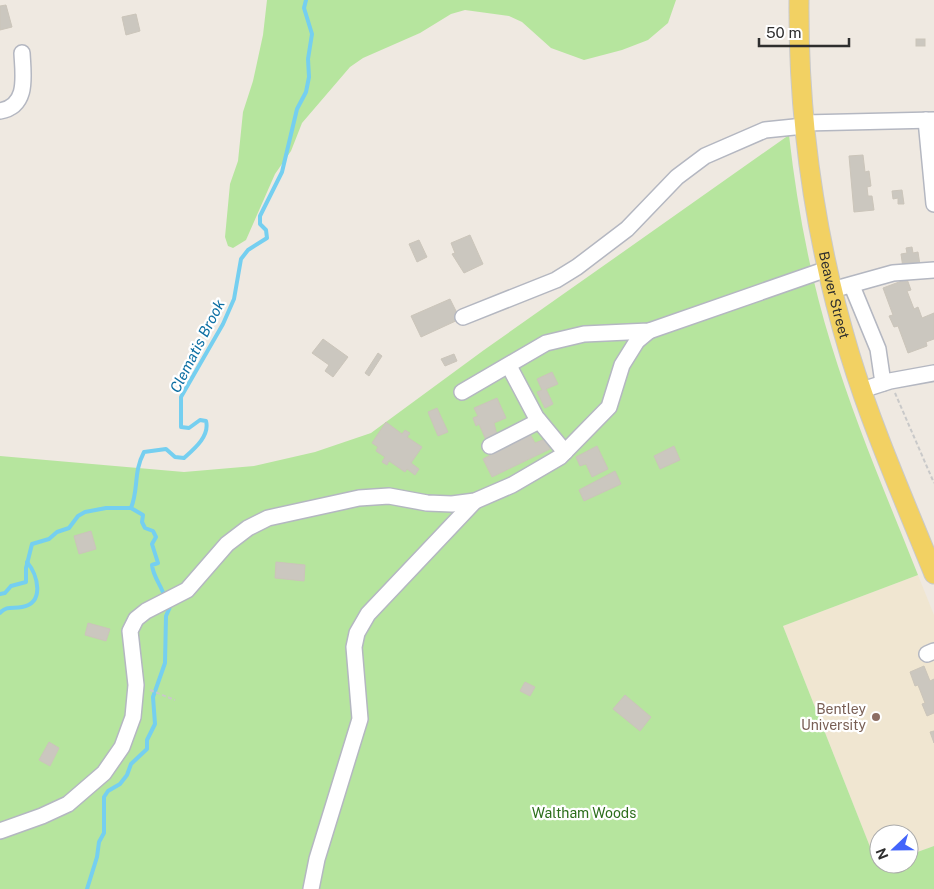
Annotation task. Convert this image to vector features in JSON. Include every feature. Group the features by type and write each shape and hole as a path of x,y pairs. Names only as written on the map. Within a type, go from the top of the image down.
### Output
{"main road":[{"name":"Beaver Street","path":"799,0 804,125 812,191 827,269 862,390 934,574"}],"lane":[{"path":"0,111 14,105 20,97 24,84 22,53"},
{"path":"464,317 556,280 577,267 628,229 677,177 705,156 765,130 804,125 930,120 934,204"},
{"path":"462,392 546,343 565,337 606,332 649,331 827,269"},
{"path":"832,290 893,274 934,270"},
{"path":"852,286 878,349 886,382"},
{"path":"311,889 318,859 360,719 354,647 357,633 368,614 475,501 535,472 564,452 609,407 622,364 637,341 649,331"},
{"path":"508,366 539,421 564,452"},
{"path":"862,390 886,382 934,373"},
{"path":"490,446 539,421"},
{"path":"0,830 68,804 99,778 114,760 122,747 134,717 136,685 130,631 136,619 168,601 198,580 227,544 248,528 268,518 359,498 389,496 427,503 475,501"}],"path":[{"path":"886,382 934,483"},
{"path":"149,690 175,700"}],"shaded area":[{"name":"Bentley University","path":"918,575 934,615 934,846 919,851 919,824 869,824 869,844 783,626"}],"green space":[{"path":"267,0 676,0 668,23 648,40 622,50 584,60 551,48 522,22 509,16 465,10 451,14 420,33 363,58 350,67 302,123 291,151 275,174 246,240 233,248 228,246 225,237 230,184 238,161 243,112 253,81 263,35"},
{"name":"Waltham Woods","path":"789,135 805,241 823,318 861,432 918,575 783,626 869,844 869,874 919,874 919,851 934,846 934,889 0,889 0,456 184,472 254,466 315,452 371,433 484,350"}],"building":[{"path":"6,5 12,27 0,30 0,6"},
{"path":"136,14 140,31 126,35 122,17"},
{"path":"916,39 925,39 925,46 916,46"},
{"path":"863,155 865,172 869,171 871,186 867,187 868,196 872,196 874,210 854,212 849,156"},
{"path":"902,190 904,204 898,204 898,198 893,199 892,191"},
{"path":"470,235 483,264 464,273 452,254 455,253 451,243"},
{"path":"419,240 427,257 417,262 409,244"},
{"path":"912,247 913,253 918,252 920,265 903,268 901,254 907,253 906,248"},
{"path":"907,279 911,290 907,291 914,309 918,307 922,318 934,313 934,339 926,342 927,346 908,353 898,326 894,327 889,316 893,315 883,288"},
{"path":"450,299 460,319 421,337 411,316"},
{"path":"323,339 348,357 333,377 325,371 329,365 312,353"},
{"path":"378,353 382,356 369,376 365,373"},
{"path":"454,354 457,361 445,366 441,359"},
{"path":"552,372 558,384 546,389 553,404 545,408 537,392 542,390 537,379"},
{"path":"497,398 506,418 494,423 497,435 486,440 479,424 476,426 473,418 478,416 474,408"},
{"path":"437,408 448,432 438,436 428,412"},
{"path":"386,422 402,434 405,430 410,433 407,437 422,447 411,463 419,469 415,475 407,469 405,472 389,461 387,465 382,462 385,457 376,451 378,447 372,443"},
{"path":"530,434 535,443 545,439 550,449 492,477 483,459"},
{"path":"597,446 608,469 592,477 586,464 580,466 576,457"},
{"path":"674,446 680,460 660,469 654,456"},
{"path":"615,471 621,484 584,501 579,490"},
{"path":"91,531 96,549 79,554 74,536"},
{"path":"276,562 305,565 304,581 275,578"},
{"path":"88,623 110,629 106,641 85,635"},
{"path":"924,666 930,681 934,679 934,713 927,716 922,704 925,703 918,685 915,686 910,672"},
{"path":"525,682 535,687 530,696 520,691"},
{"path":"625,695 651,717 640,731 613,709"},
{"path":"934,731 934,743 930,732"},
{"path":"49,742 59,748 50,766 39,760"}],"waterway":[{"name":"Clematis Brook","path":"165,598 152,565 158,563 152,544 156,537 153,531 145,528 142,522 143,515 131,508 135,494 138,467 144,452 166,449 175,457 184,458 200,442 206,432 206,421 200,420 189,428 181,427 181,397 223,324 234,299 241,259 248,250 267,238 266,230 260,224 260,216 282,172 297,109 306,92 309,77 308,59 312,34 304,8 306,0"},
{"path":"0,594 5,593 11,586 26,582 26,568 32,544 49,539 57,532 69,528 78,516 85,512 106,508 131,508"},
{"path":"0,613 8,608 22,607 34,600 37,594 36,581 27,562"},
{"name":"Clematis Brook","path":"87,889 97,857 99,842 104,833 104,797 108,791 120,784 127,775 131,764 147,749 147,740 155,724 153,697 165,663 166,616 170,607 168,604"}],"place":[{"name":"Bentley University","path":"876,717"}]}
